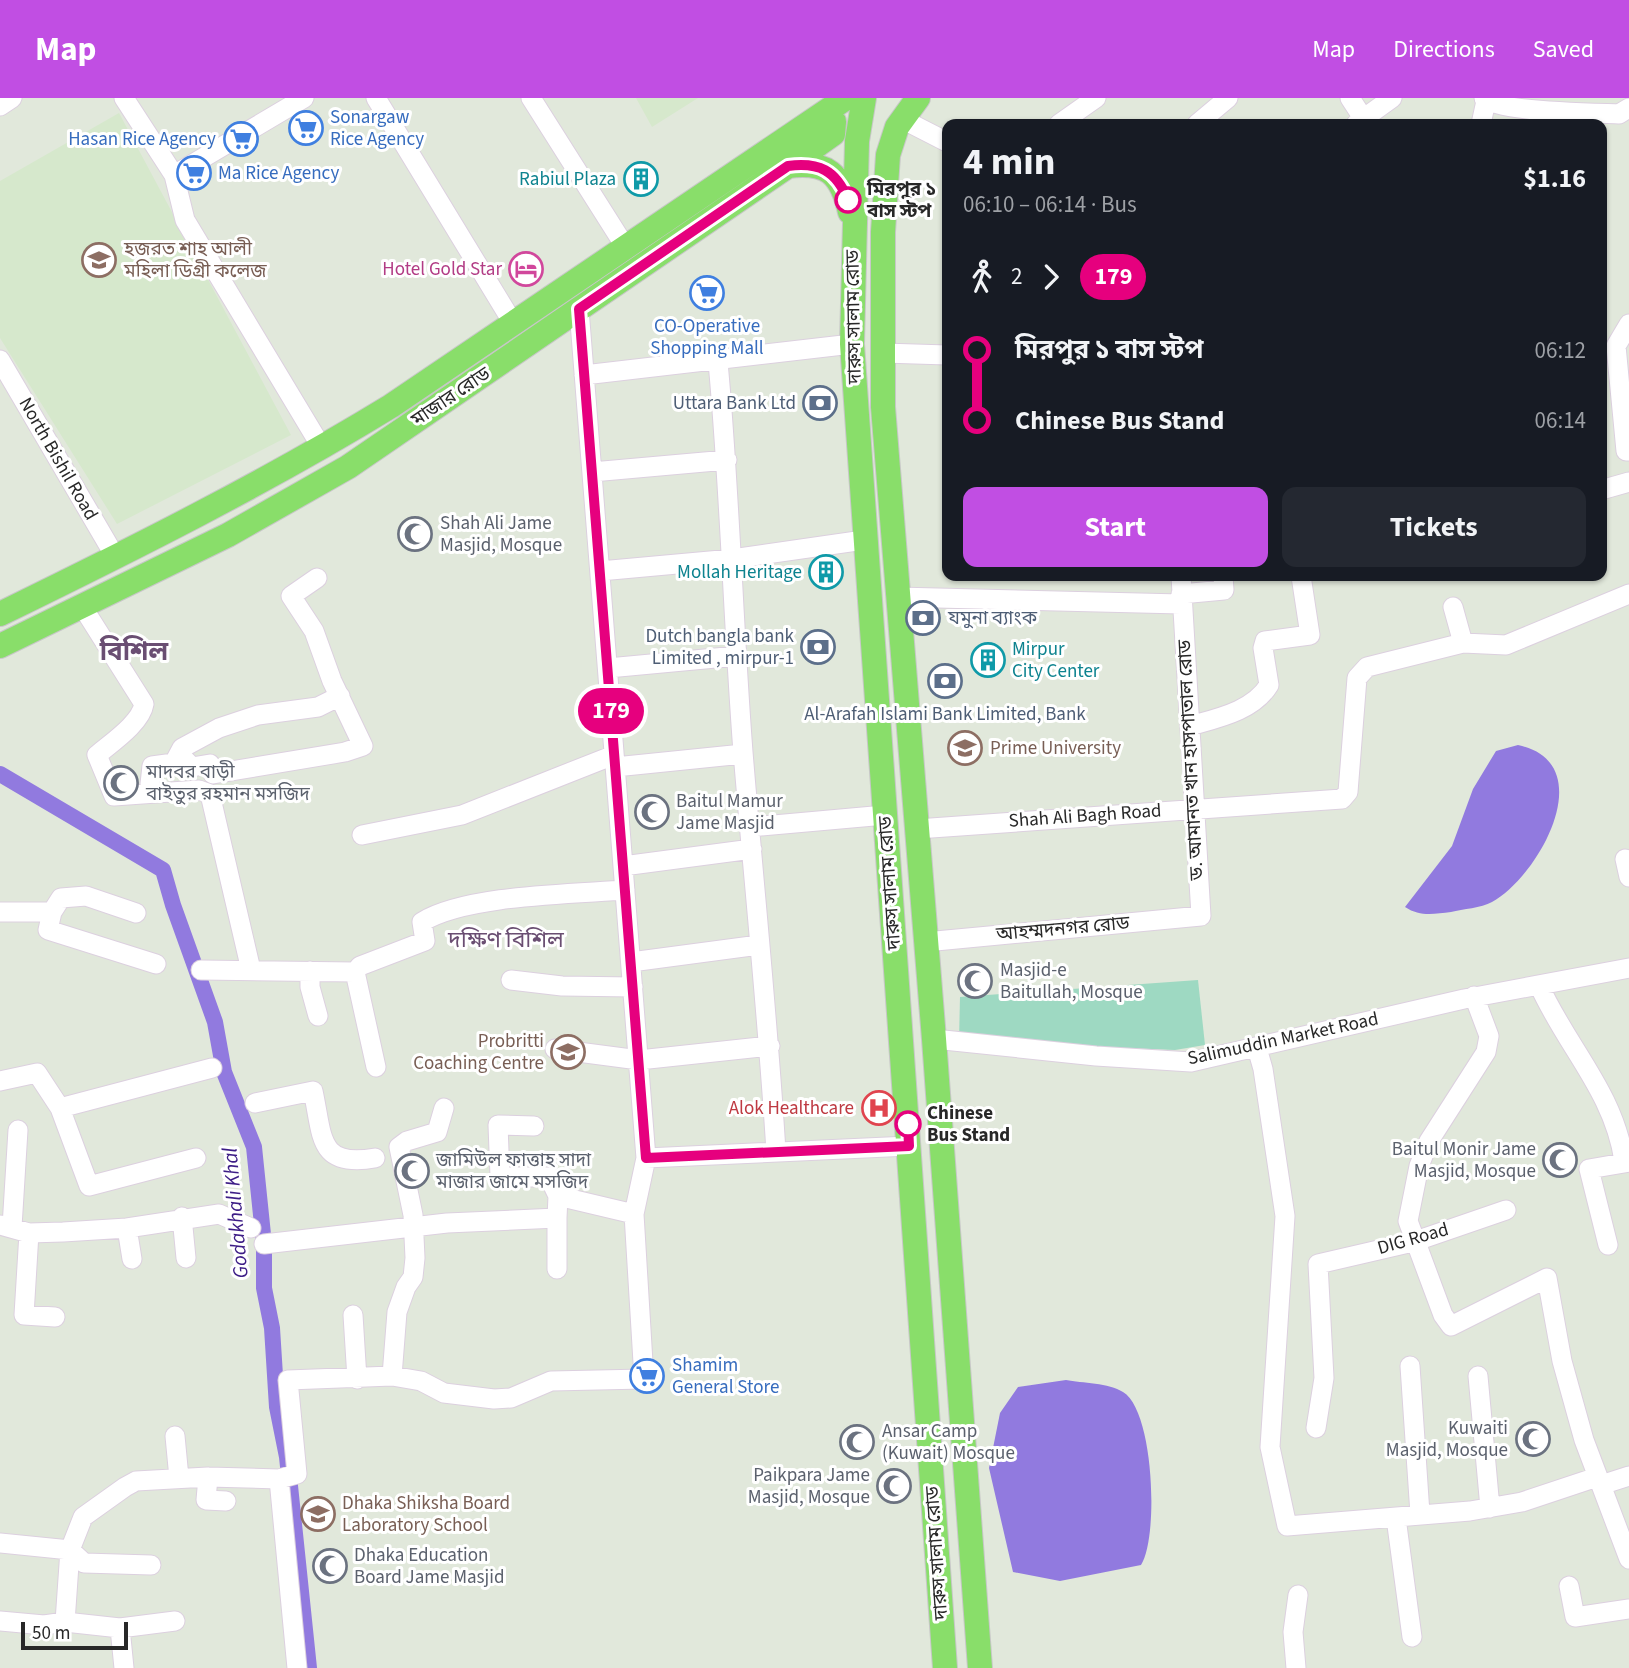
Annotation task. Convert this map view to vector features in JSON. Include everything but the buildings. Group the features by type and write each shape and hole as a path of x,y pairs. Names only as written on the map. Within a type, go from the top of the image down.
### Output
{"main road":[{"name":"মাজার রোড","path":"0,646 228,535 348,467 579,309 633,258 846,98"},
{"name":"দারুস সালাম রোড","path":"864,98 857,141 852,344 945,1668"},
{"name":"দারুস সালাম রোড","path":"918,98 892,137 888,155 883,232 883,420 934,1039 979,1668"},
{"name":"মাজার রোড","path":"0,614 213,509 322,448 513,323 633,258 788,166 833,134 834,122 822,116"},
{"path":"788,166 819,165 837,178 848,200 854,229"},
{"path":"213,509 228,535"},
{"path":"116,558 131,582"},
{"path":"886,823 916,820"}],"street":[{"path":"0,106 12,98"},
{"path":"174,176 304,98"},
{"path":"376,98 513,323"},
{"path":"531,98 633,258"},
{"path":"1066,119 1096,98"},
{"path":"1203,119 1228,98"},
{"path":"1350,98 1359,119"},
{"path":"1363,119 1392,98"},
{"path":"1482,119 1485,99 1497,105 1559,117 1626,115"},
{"path":"131,100 174,176 185,220 322,448"},
{"path":"902,119 942,139"},
{"path":"297,1668 286,1477 288,1380 392,1376 421,1381 444,1393 494,1399 511,1398 551,1381 644,1379 634,1214 646,1158 579,309"},
{"path":"1629,324 1616,346 1626,452 1629,451"},
{"path":"584,375 719,362 852,344"},
{"path":"883,353 942,355"},
{"name":"North Bishil Road","path":"0,360 116,558"},
{"path":"719,362 743,754 770,1046 776,1152"},
{"path":"592,472 727,460"},
{"path":"1607,488 1629,482"},
{"path":"600,571 732,559 864,540"},
{"path":"150,784 152,766 178,760 185,760 191,767 210,764 213,774 345,752 363,746 313,631 291,596 317,578"},
{"path":"897,597 1224,590 1223,581"},
{"path":"1190,726 1236,713 1264,693 1269,685 1263,648 1265,641 1310,635 1302,581"},
{"name":"ড. আমানত খান হাসপাতাল রোড","path":"1181,591 1201,916"},
{"name":"Shah Ali Bagh Road","path":"916,820 1342,799 1348,792 1356,684 1361,671 1367,667 1463,643 1506,645 1629,594"},
{"path":"82,606 144,704 144,709 130,725 97,755 114,796 199,790 210,794 251,970"},
{"path":"1454,607 1463,643"},
{"path":"608,668 737,656"},
{"path":"178,760 182,748 219,727 258,715 318,707 340,696"},
{"path":"362,835 462,815 615,761 743,754"},
{"path":"751,827 886,823"},
{"path":"623,866 752,849"},
{"path":"355,972 360,966 425,941 422,922 445,911 466,905 625,890"},
{"path":"136,913 86,896 61,898 52,912 48,930 156,964"},
{"path":"0,912 52,912"},
{"name":"আহম্মদনগর রোড","path":"925,942 1201,916"},
{"path":"631,962 759,945"},
{"name":"Salimuddin Market Road","path":"934,1039 1096,1056 1191,1062 1474,996 1629,968"},
{"path":"201,970 355,972"},
{"path":"310,971 310,987 318,1016"},
{"path":"355,972 376,1067"},
{"path":"511,980 562,986 633,986"},
{"path":"1539,985 1625,1130 1627,1161 1589,1169 1608,1245"},
{"path":"1474,996 1489,1035 1486,1052 1429,1141 1419,1166 1408,1221 1413,1241 1443,1315 1451,1326 1547,1278 1562,1361 1599,1481 1629,1559"},
{"path":"555,1049 639,1060 770,1046"},
{"path":"1256,1048 1263,1069 1285,1216 1270,1447 1287,1526 1490,1508 1629,1476"},
{"path":"60,1108 212,1068"},
{"path":"0,1081 37,1073 60,1108 89,1186 196,1158"},
{"path":"255,1103 313,1091 324,1141 334,1156 344,1161 375,1158"},
{"path":"392,1376 397,1312 406,1287 413,1277 415,1226 399,1147 407,1141 434,1135 444,1108"},
{"path":"534,1126 498,1125 500,1177 549,1177 558,1196 557,1269"},
{"path":"18,1130 14,1228 24,1315 55,1317"},
{"path":"646,1158 909,1146"},
{"path":"558,1196 634,1214"},
{"name":"DIG Road","path":"1317,1428 1324,1378 1318,1264 1413,1241 1506,1210"},
{"path":"14,1228 127,1228 182,1217 219,1214 257,1236 557,1218"},
{"path":"182,1217 186,1258"},
{"path":"127,1228 132,1259"},
{"path":"353,1315 357,1379"},
{"path":"1410,1366 1420,1514"},
{"path":"1478,1377 1490,1508"},
{"path":"174,1436 179,1478"},
{"path":"208,1477 206,1500 226,1501"},
{"path":"65,1622 69,1550 83,1517 125,1487 136,1481 179,1478 286,1477"},
{"path":"1395,1518 1412,1637"},
{"path":"0,1543 69,1550 84,1563 151,1565"},
{"path":"1569,1586 1576,1616 1629,1609"},
{"path":"1296,1668 1293,1632 1298,1595"},
{"path":"0,1621 44,1625 65,1622 120,1628 175,1622"},
{"path":"120,1628 124,1668"}],"shaded area":[{"path":"636,98 698,98 652,127"},
{"name":"হজরত শাহ আলী মহিলা ডিগ্রী কলেজ","path":"119,113 291,435 117,524 0,338 0,181"},
{"path":"1518,745 1543,756 1556,773 1559,796 1554,820 1543,846 1528,869 1510,889 1483,906 1433,914 1422,914 1405,907 1452,846 1473,789 1496,751"},
{"path":"1198,980 1205,1045 1175,1050 959,1041 960,997"},
{"path":"1066,1380 1117,1389 1133,1403 1147,1447 1151,1503 1147,1550 1141,1565 1060,1581 1013,1572 989,1468 1000,1413 1018,1387"}],"waterway":[{"name":"Godakhali Khal","path":"0,774 163,870 215,1022 224,1072 254,1147 264,1244 264,1288 272,1328 277,1407 287,1457 309,1668"}],"bus line":[{"name":"179","path":"848,200 837,178 828,170 819,165 788,166 579,309 646,1158 909,1146 908,1124"}],"place":[{"name":"Sonargaw Rice Agency","path":"306,128"},
{"name":"Hasan Rice Agency","path":"241,139"},
{"name":"Ma Rice Agency","path":"194,173"},
{"name":"Rabiul Plaza","path":"641,179"},
{"name":"মিরপুর ১ বাস স্টপ","path":"848,200"},
{"name":"হজরত শাহ আলী মহিলা ডিগ্রী কলেজ","path":"99,260"},
{"name":"Hotel Gold Star","path":"526,269"},
{"name":"CO-Operative Shopping Mall","path":"707,293"},
{"name":"Uttara Bank Ltd","path":"820,403"},
{"name":"Shah Ali Jame Masjid, Mosque","path":"415,534"},
{"name":"Mollah Heritage","path":"826,572"},
{"name":"যমুনা ব্যাংক","path":"923,618"},
{"name":"Dutch bangla bank Limited , mirpur-1","path":"818,647"},
{"name":"Mirpur City Center","path":"988,660"},
{"name":"Al-Arafah Islami Bank Limited, Bank","path":"945,681"},
{"name":"Prime University","path":"965,748"},
{"name":"মাদবর বাড়ী বাইতুর রহমান মসজিদ","path":"121,783"},
{"name":"Baitul Mamur Jame Masjid","path":"652,812"},
{"name":"Masjid-e Baitullah, Mosque","path":"975,981"},
{"name":"Probritti Coaching Centre","path":"568,1052"},
{"name":"Alok Healthcare","path":"879,1108"},
{"name":"Chinese Bus Stand","path":"908,1124"},
{"name":"Baitul Monir Jame Masjid, Mosque","path":"1560,1160"},
{"name":"জামিউল ফাত্তাহ সাদা মাজার জামে মসজিদ","path":"412,1171"},
{"name":"Shamim General Store","path":"647,1376"},
{"name":"Kuwaiti Masjid, Mosque","path":"1533,1439"},
{"name":"Ansar Camp (Kuwait) Mosque","path":"857,1442"},
{"name":"Paikpara Jame Masjid, Mosque","path":"894,1486"},
{"name":"Dhaka Shiksha Board Laboratory School","path":"318,1514"},
{"name":"Dhaka Education Board Jame Masjid","path":"330,1566"}],"district":[{"name":"বিশিল","path":"134,651"},
{"name":"দক্ষিণ বিশিল","path":"506,939"}]}
